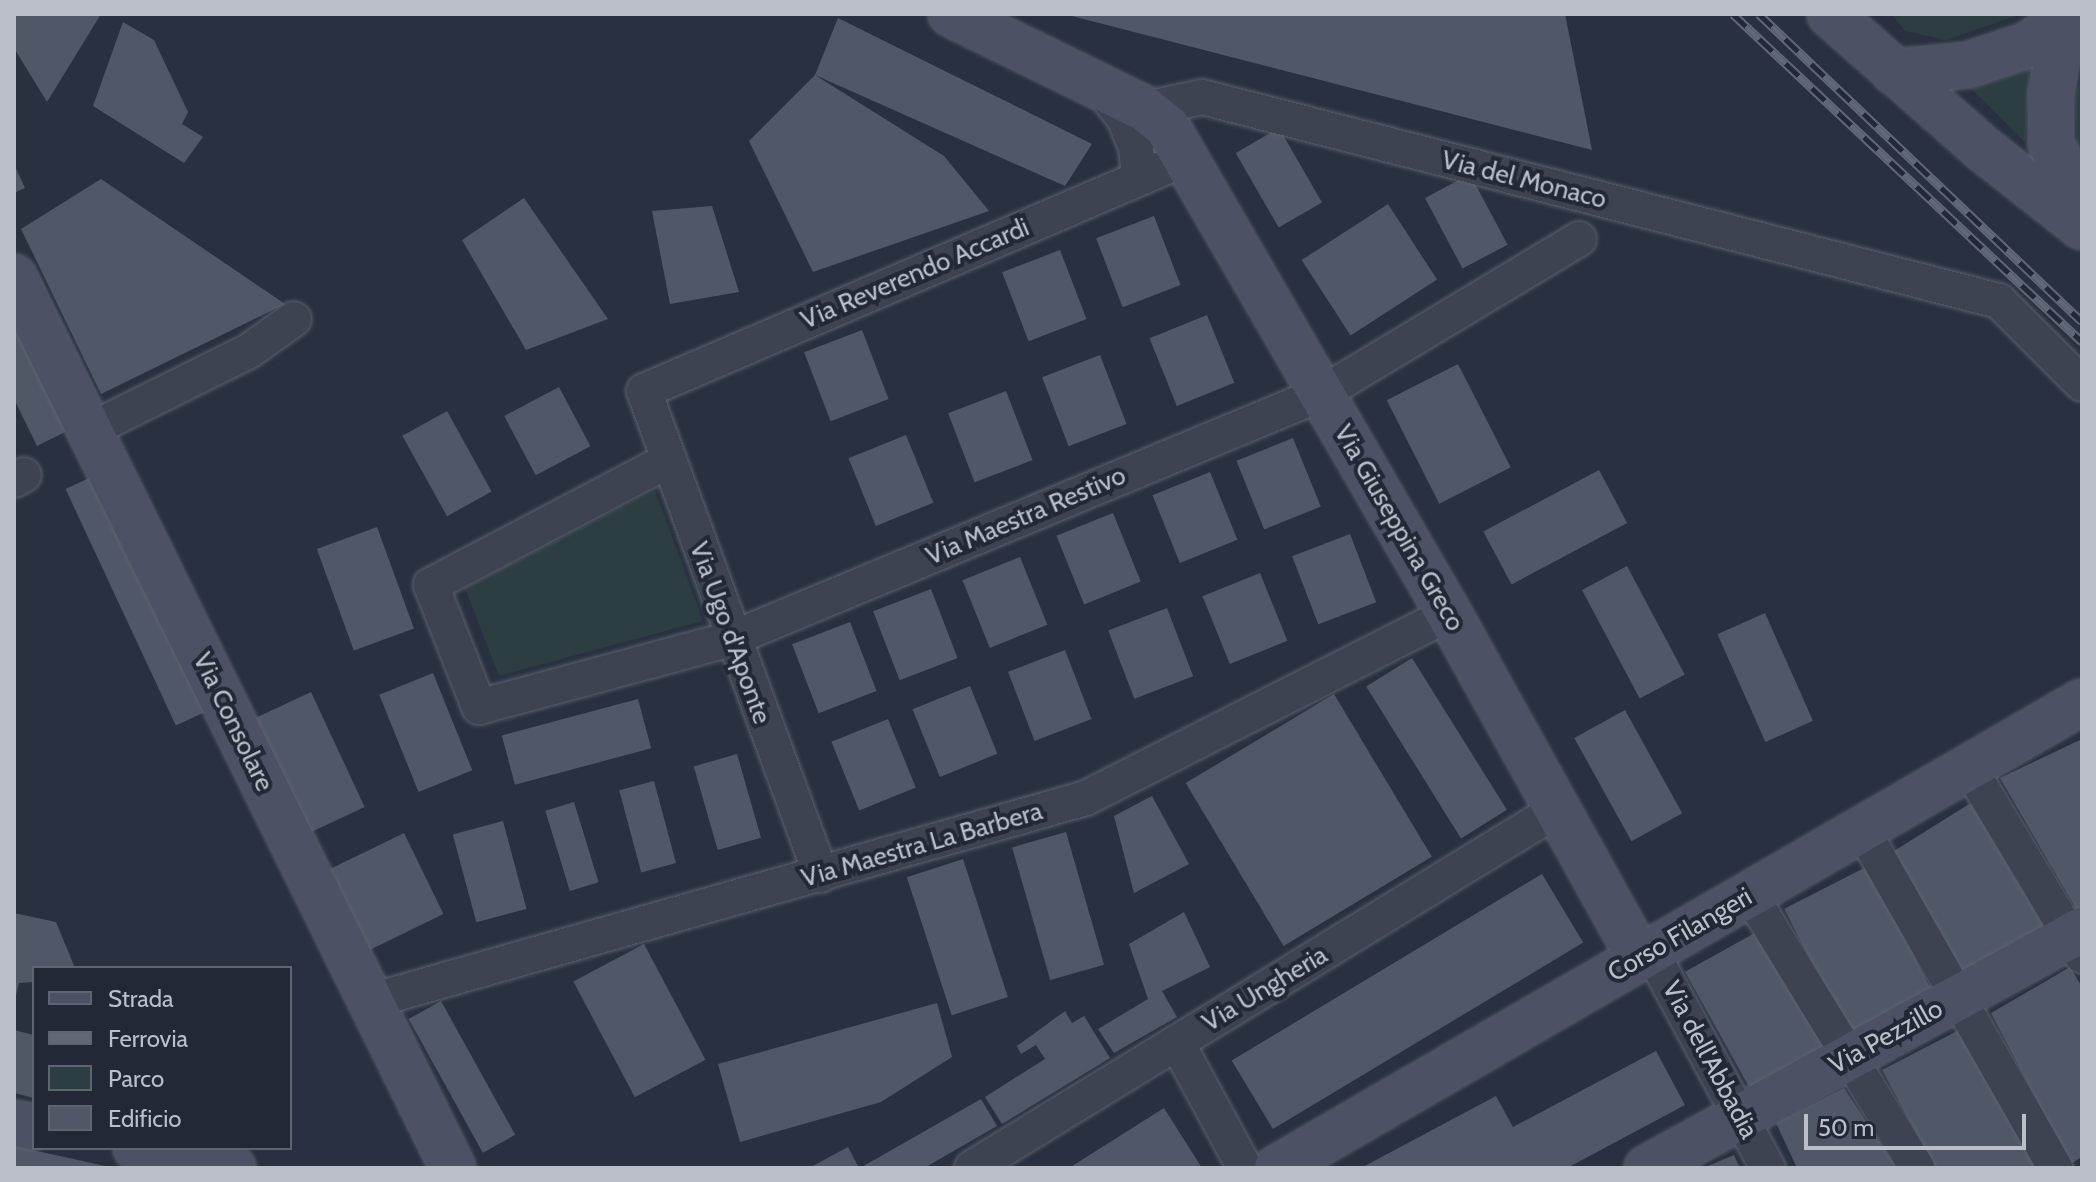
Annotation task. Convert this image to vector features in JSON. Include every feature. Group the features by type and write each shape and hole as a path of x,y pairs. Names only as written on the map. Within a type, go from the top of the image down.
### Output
{"street":[{"path":"951,14 1145,109"},
{"path":"1830,14 1880,45 1982,148 2082,227"},
{"path":"1880,45 1968,65 2028,45 2072,14"},
{"path":"2082,22 2058,54 2051,92 2051,143 2082,213"},
{"path":"1101,89 1124,118 1136,148 1139,178"},
{"name":"Via del Monaco","path":"1145,109 1202,97 1999,301 2082,384"},
{"name":"Via Giuseppina Greco","path":"1145,109 1167,127 1187,158 1558,809 1646,954"},
{"name":"Via Reverendo Accardi","path":"644,391 1187,158"},
{"name":"Via Maestra Restivo","path":"669,460 431,585 479,707 731,639 1321,394 1579,239"},
{"name":"Via Consolare","path":"14,277 367,1002 453,1168"},
{"path":"90,430 249,351 294,319"},
{"name":"Via Ugo d'Aponte","path":"644,391 731,639 821,875"},
{"name":"Via Maestra La Barbera","path":"367,1002 1086,798 1449,614"},
{"name":"Corso Filangeri","path":"1277,1168 2082,702"},
{"path":"1969,767 2078,941"},
{"name":"Via Ungheria","path":"979,1166 1558,809"},
{"path":"1862,829 1956,999 2055,1168"},
{"path":"1750,894 1917,1168"},
{"name":"Via Pezzillo","path":"1652,1167 1956,999 2078,941"},
{"name":"Via dell'Abbadia","path":"1646,954 1768,1168"},
{"path":"1177,1043 1245,1168"},
{"path":"146,1150 233,1168"}],"green space":[{"path":"1892,14 2021,14 1946,40 1905,31"},
{"path":"2030,70 2025,142 1972,89"},
{"path":"2082,80 2082,174 2077,171 2075,93"},
{"path":"655,490 703,621 499,676 465,588"}],"building":[{"path":"14,14 101,14 47,102 14,48"},
{"path":"1565,14 1592,150 1068,15"},
{"path":"838,18 1092,144 1065,186 815,75"},
{"path":"123,22 154,40 188,112 182,124 203,137 184,163 93,106"},
{"path":"815,75 944,156 989,211 813,272 749,141"},
{"path":"1279,128 1322,202 1279,227 1236,153"},
{"path":"14,164 25,188 14,193"},
{"path":"1470,174 1508,245 1463,269 1425,198"},
{"path":"101,179 285,304 101,394 21,229"},
{"path":"524,198 608,319 526,350 462,240"},
{"path":"1388,204 1437,279 1351,336 1302,260"},
{"path":"712,206 739,292 670,304 652,211"},
{"path":"1154,216 1181,285 1123,307 1096,238"},
{"path":"1060,250 1087,319 1029,341 1002,272"},
{"path":"14,315 71,429 37,446 14,399"},
{"path":"1207,315 1234,383 1177,406 1150,338"},
{"path":"862,330 889,399 831,421 804,352"},
{"path":"1100,355 1127,424 1069,446 1042,377"},
{"path":"1458,364 1511,467 1439,504 1387,400"},
{"path":"559,387 590,446 536,475 504,416"},
{"path":"1006,391 1033,460 975,482 948,413"},
{"path":"447,411 492,491 447,516 402,436"},
{"path":"906,435 933,503 876,526 849,458"},
{"path":"1293,438 1321,507 1264,529 1236,461"},
{"path":"1599,470 1627,523 1512,584 1483,532"},
{"path":"1210,472 1237,540 1180,563 1153,495"},
{"path":"100,473 210,710 176,726 66,489"},
{"path":"1113,513 1141,582 1084,604 1056,536"},
{"path":"377,527 414,628 354,650 317,549"},
{"path":"1350,534 1376,602 1318,624 1292,556"},
{"path":"1020,557 1047,625 990,648 963,580"},
{"path":"1627,566 1685,675 1640,699 1582,590"},
{"path":"1260,573 1287,641 1230,664 1203,596"},
{"path":"931,589 958,658 900,680 873,611"},
{"path":"1167,608 1193,676 1134,699 1108,631"},
{"path":"1765,613 1813,721 1765,742 1717,634"},
{"path":"850,622 877,691 819,713 792,644"},
{"path":"1065,650 1092,719 1035,741 1008,672"},
{"path":"1412,658 1507,810 1461,838 1366,687"},
{"path":"433,673 472,770 419,792 379,695"},
{"path":"970,686 997,754 940,777 913,709"},
{"path":"311,692 365,807 308,833 255,718"},
{"path":"1334,694 1432,857 1284,946 1186,783"},
{"path":"638,699 651,748 515,785 502,735"},
{"path":"1625,710 1682,813 1631,841 1574,738"},
{"path":"888,719 916,788 859,810 831,742"},
{"path":"2082,739 2082,919 2000,778"},
{"path":"737,754 761,838 718,850 694,766"},
{"path":"654,781 676,863 641,872 619,790"},
{"path":"1152,796 1189,864 1134,893 1114,816"},
{"path":"1974,801 2051,925 1966,978 1888,855"},
{"path":"574,802 599,882 570,891 545,811"},
{"path":"503,821 527,909 476,922 453,834"},
{"path":"1066,832 1104,965 1050,980 1012,847"},
{"path":"404,833 443,914 367,951 328,870"},
{"path":"963,859 1008,997 952,1015 907,877"},
{"path":"1868,866 1933,994 1850,1037 1784,909"},
{"path":"1542,874 1583,943 1273,1129 1232,1060"},
{"path":"1184,912 1210,967 1162,991 1177,1017 1114,1053 1098,1029 1148,999 1129,944"},
{"path":"14,913 56,922 74,966 32,966 32,982 19,983 15,1000"},
{"path":"1762,929 1826,1044 1749,1087 1685,972"},
{"path":"644,944 706,1060 635,1097 573,982"},
{"path":"2070,967 2082,987 2082,1157 2070,1164 1991,1013"},
{"path":"441,1001 515,1135 483,1153 409,1019"},
{"path":"937,1003 952,1057 881,1102 740,1142 718,1064"},
{"path":"1065,1011 1072,1023 1084,1016 1110,1058 1002,1124 985,1097 1045,1059 1036,1045 1021,1054 1017,1046"},
{"path":"1961,1029 2038,1168 1935,1168 1882,1070"},
{"path":"14,1030 32,1034 32,1098 14,1093"},
{"path":"1656,1051 1685,1105 1567,1168 1361,1168 1496,1096 1513,1127"},
{"path":"1844,1088 1897,1168 1797,1168 1776,1123"},
{"path":"981,1099 997,1126 924,1168 860,1168"},
{"path":"1164,1108 1202,1168 1069,1168"},
{"path":"14,1146 110,1167 110,1168 14,1168"},
{"path":"848,1147 859,1168 809,1168"},
{"path":"1734,1155 1740,1168 1703,1168"}],"railway":[{"path":"1733,14 2082,342"},
{"path":"1759,14 2082,322"}]}
